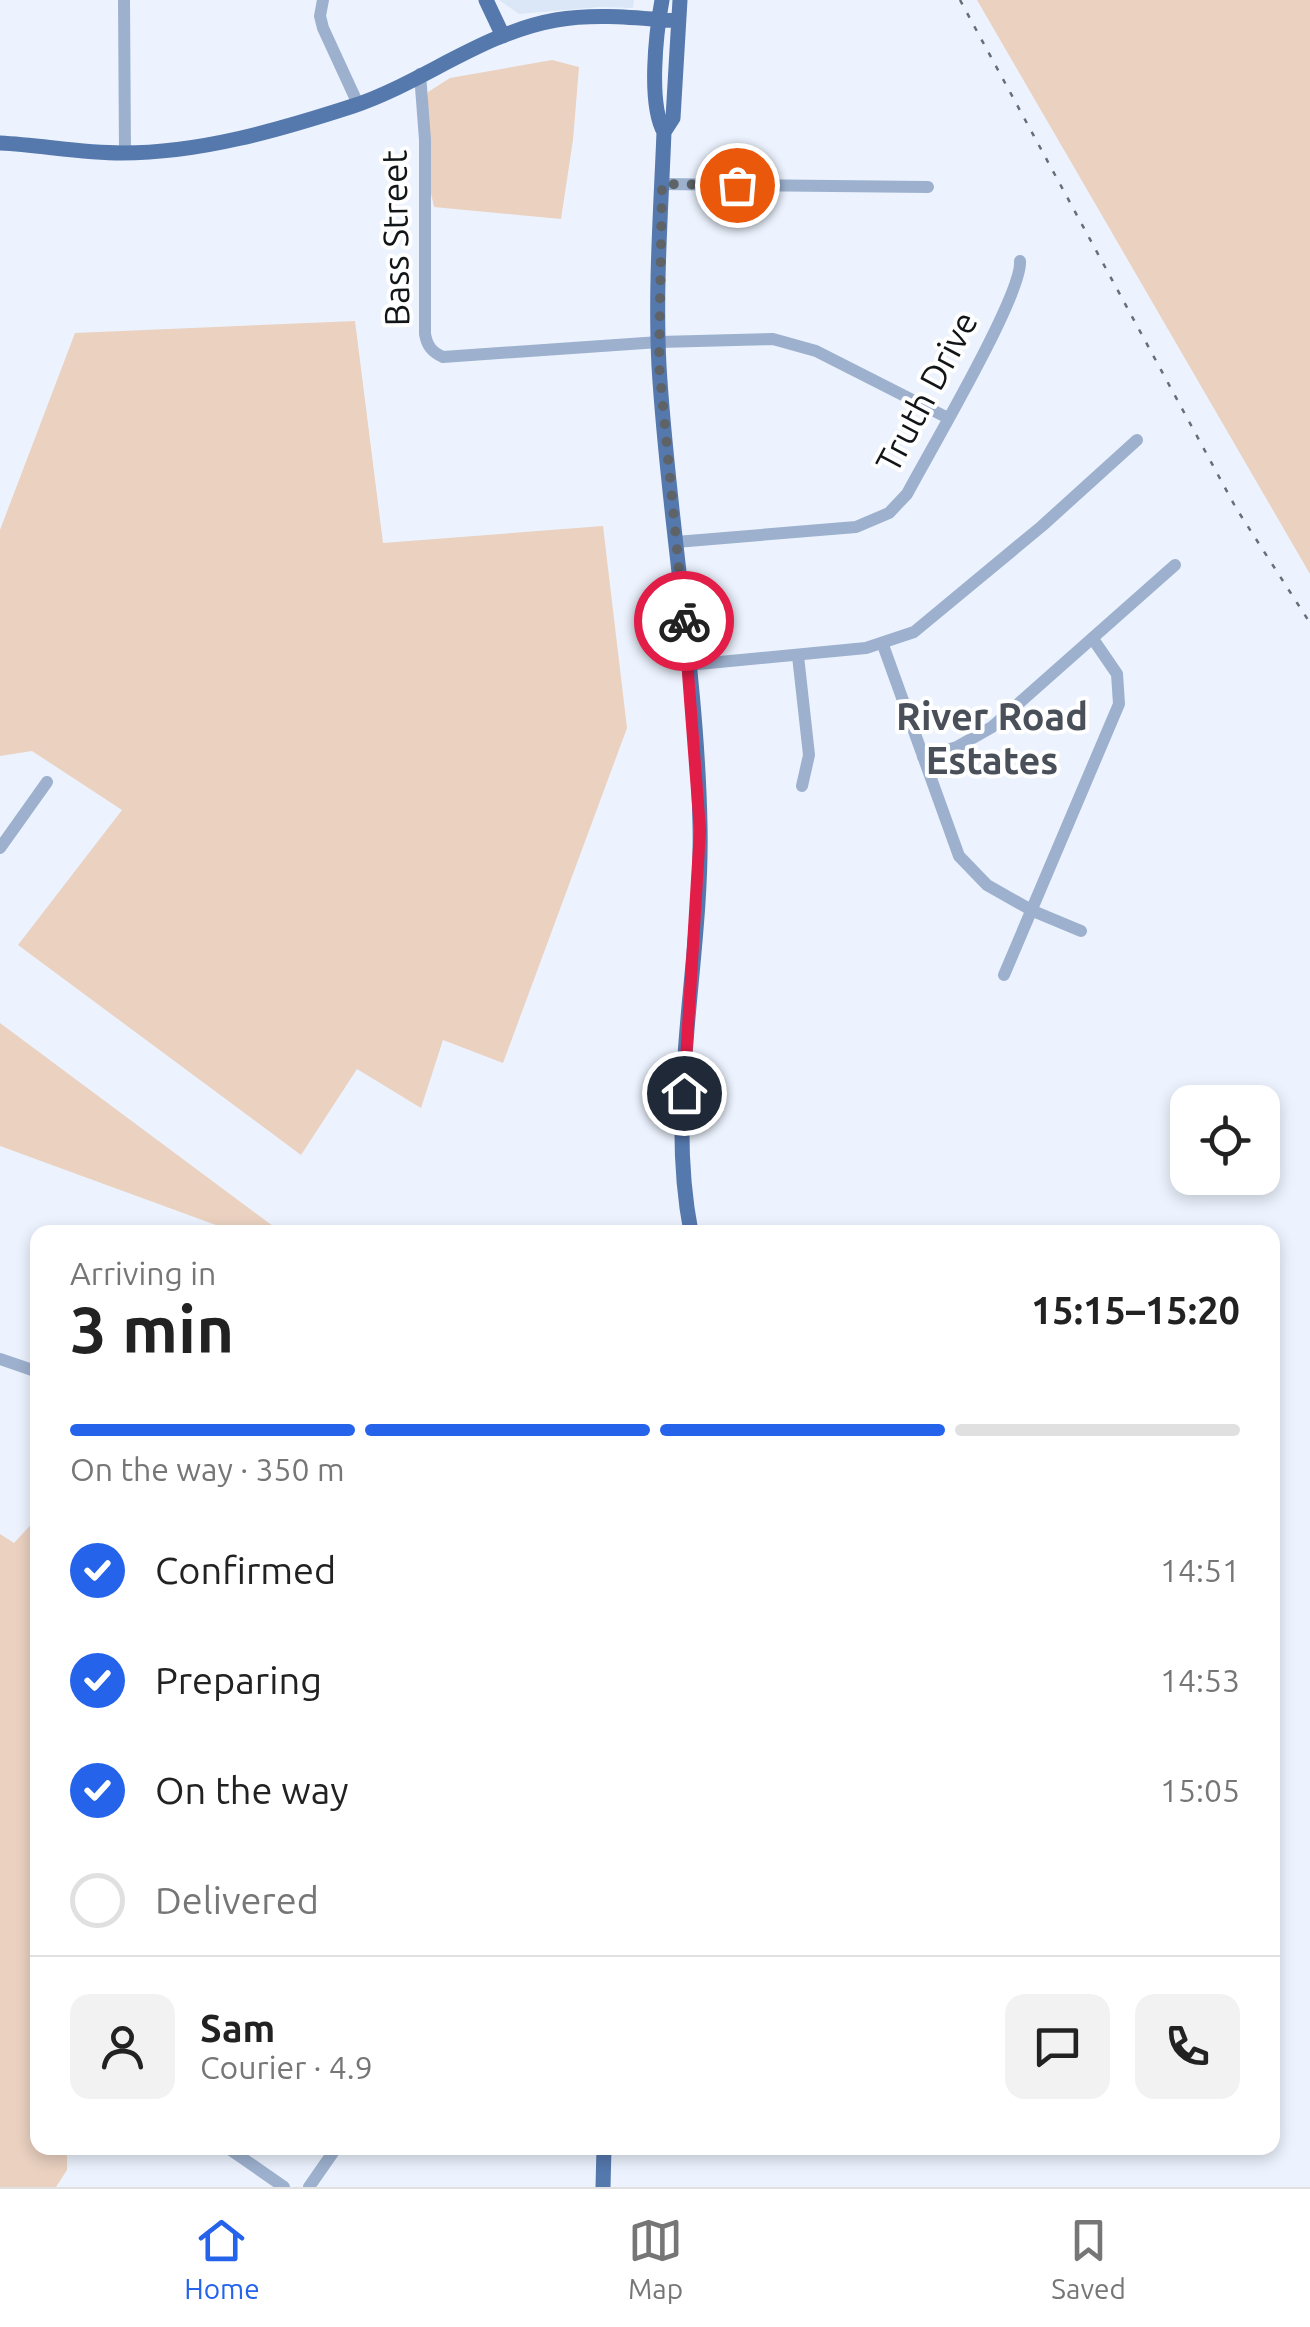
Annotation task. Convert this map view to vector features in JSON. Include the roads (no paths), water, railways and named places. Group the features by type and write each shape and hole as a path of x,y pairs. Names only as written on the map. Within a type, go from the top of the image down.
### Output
{"main road":[{"path":"486,0 503,36"},
{"path":"662,0 658,19 656,118 664,132"},
{"path":"680,0 673,118 664,132 658,342 700,830 681,1127 690,1225"},
{"path":"0,143 82,152 175,150 234,139 358,104 537,24 568,18 678,21"},
{"path":"604,2155 604,2187"}],"street":[{"path":"124,0 126,153"},
{"path":"323,0 323,28 358,104"},
{"name":"Bass Street","path":"427,71 425,334 431,349 443,356 463,356 658,342"},
{"path":"662,184 928,187"},
{"name":"Truth Drive","path":"676,542 818,532 878,520 907,494 1004,312 1019,278 1020,261"},
{"path":"658,342 759,338 790,342 816,351 948,418"},
{"path":"688,665 884,644 928,622 1137,440"},
{"path":"923,757 958,747 992,728 1175,565"},
{"path":"1004,975 1119,704 1117,674 1093,639"},
{"path":"884,644 959,856 987,884 1032,911 1081,931"},
{"path":"798,656 809,754 802,786"},
{"path":"0,848 47,782"},
{"path":"0,1359 30,1369"},
{"path":"238,2155 284,2187"},
{"path":"308,2187 330,2155"}],"railway":[{"path":"960,0 1236,508 1310,623"}],"district":[{"name":"River Road Estates","path":"992,739"}]}
